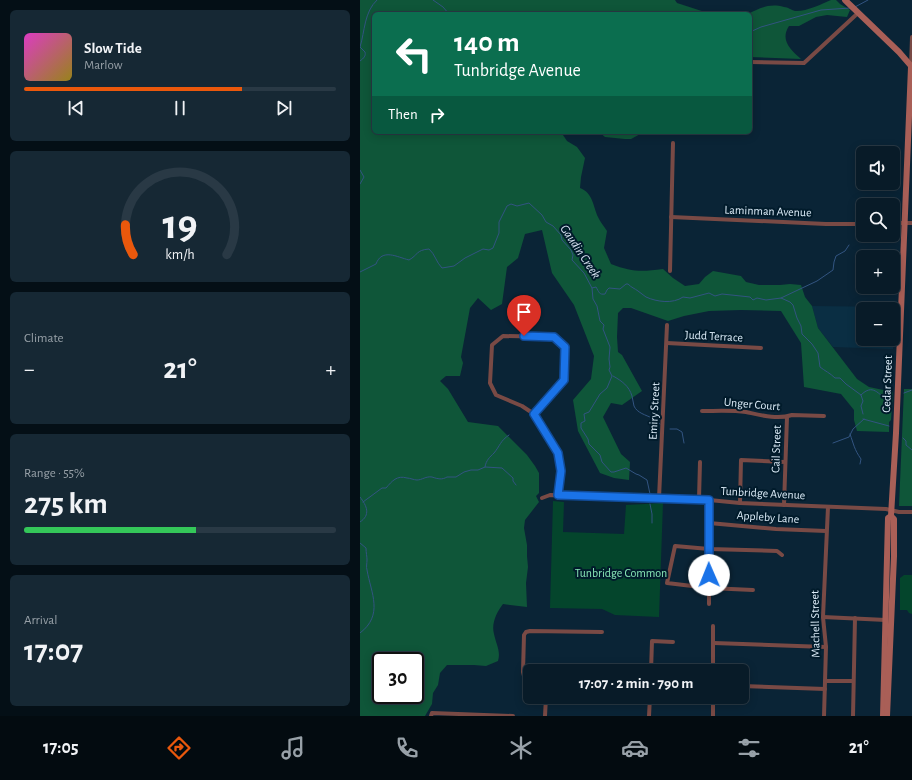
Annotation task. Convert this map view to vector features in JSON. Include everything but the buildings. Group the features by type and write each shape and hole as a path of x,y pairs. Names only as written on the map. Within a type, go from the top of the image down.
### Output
{"main road":[{"path":"845,0 899,52 911,67"},
{"name":"Cedar Street","path":"887,716 894,556 894,519 892,513 911,67"},
{"name":"Cedar Street","path":"883,716 888,518 892,513"}],"street":[{"path":"752,62 804,63 858,13"},
{"name":"Cedar Street","path":"911,67 912,37"},
{"path":"670,271 673,143"},
{"name":"Laminman Avenue","path":"671,217 856,224"},
{"path":"900,223 912,223"},
{"name":"Emiry Street","path":"659,498 667,325"},
{"path":"534,414 564,380 565,347 554,337 503,336 492,345 490,383 496,395 522,406 534,414 558,453 561,471 558,495"},
{"name":"Judd Terrace","path":"667,343 761,348"},
{"name":"Unger Court","path":"702,410 745,412 763,416 824,416"},
{"name":"Cail Street","path":"784,505 787,417"},
{"path":"740,503 741,460 785,462"},
{"path":"699,499 700,462"},
{"name":"Tunbridge Avenue","path":"542,498 550,495 558,495 699,499 740,503 886,509 892,513 912,512"},
{"path":"709,500 709,604"},
{"name":"Machell Street","path":"824,716 826,647 823,617 828,507"},
{"name":"Appleby Lane","path":"709,523 826,531"},
{"path":"753,590 709,588 667,583 675,546 709,550 777,551 782,554"},
{"path":"823,617 886,620"},
{"path":"853,716 855,618"},
{"path":"713,626 713,664"},
{"path":"523,664 524,635 526,632 602,632"},
{"path":"651,664 652,641 673,642"},
{"path":"714,643 826,647"},
{"path":"825,681 853,681"},
{"path":"749,686 825,689"},
{"path":"545,716 546,704"},
{"path":"650,704 650,716"},
{"path":"713,704 713,716"},
{"path":"431,714 513,716"}],"shaded area":[{"path":"812,306 856,307 856,346 893,346 893,349 833,347 818,328"}],"green space":[{"path":"360,0 675,0 677,3 705,12 372,12 372,134 562,134 567,141 577,147 585,158 580,188 590,196 599,219 607,231 604,248 611,264 637,271 663,269 685,286 699,284 713,271 741,276 746,282 759,285 801,285 805,297 812,306 818,328 857,379 869,387 893,392 889,432 857,431 854,420 854,410 841,394 804,387 801,343 781,311 709,311 668,321 631,308 623,308 618,313 618,352 622,355 642,391 622,405 611,403 603,417 621,454 630,462 629,480 614,478 600,473 578,431 573,400 591,379 594,356 574,305 552,273 542,230 525,234 518,258 507,267 502,304 491,310 478,298 470,308 461,357 463,363 460,376 446,376 440,381 448,389 468,422 498,426 527,455 539,473 539,493 536,496 539,502 525,520 524,528 527,545 528,567 526,583 527,607 503,604 497,614 493,626 499,651 498,661 486,666 447,665 440,673 438,685 433,693 432,704 425,716 360,716"},
{"path":"831,0 836,0 850,10 847,17 827,15 816,17 799,26 789,26 786,31 786,40 793,52 801,59 752,57 752,12 765,7 774,6 787,7 795,11 813,7"},
{"path":"601,134 640,134 631,139 605,137"},
{"path":"904,389 912,389 912,506 899,506"},
{"name":"Tunbridge Common","path":"553,501 564,502 563,532 624,534 626,505 663,503 659,617 615,615 602,609 550,608"},
{"path":"904,575 912,575 912,614 907,610 900,610 900,578"}],"waterway":[{"path":"360,61 365,55 365,52 360,47 367,16 377,0"},
{"path":"433,0 447,12"},
{"path":"855,7 868,0"},
{"path":"752,31 761,27 821,10 850,8"},
{"path":"360,170 364,177 360,184"},
{"name":"Gaudin Creek","path":"360,272 376,264 382,256 390,255 409,260 419,252 429,249 442,268 454,266 465,258 483,249 489,250 493,248 499,233 499,222 507,206 511,204 517,206 529,203 542,215 546,222 553,226 561,235 562,240 571,250 573,255 572,260 584,273 592,288 596,287 601,294 605,294 609,288 620,289 628,284 646,297 660,301 675,301 683,297 690,298 709,293 715,296 722,294 750,297 753,300 757,298 766,300 781,298 790,302 793,305 801,326 802,334 812,344 818,353 820,367 835,378 840,378 861,395 863,401 861,406 863,414"},
{"path":"781,298 817,281 833,270 836,256 845,251 849,245"},
{"path":"592,288 593,299 597,306 600,321 604,325 603,329 610,347 609,370 612,376 607,388 600,394 589,412 584,414 585,421 581,423 581,428 588,439 589,444 600,455 602,462 611,472 626,468 639,475 647,480 650,494"},
{"path":"613,376 629,389 635,408 642,414 652,418 660,424"},
{"path":"861,395 869,390 872,390 888,401"},
{"path":"904,393 912,390"},
{"path":"863,419 889,426"},
{"path":"833,443 849,437 853,429 864,419"},
{"path":"670,429 677,429 682,432 684,443"},
{"path":"850,434 855,450 861,459 860,464"},
{"path":"485,467 488,459 509,435"},
{"path":"903,438 906,441 906,445 912,450"},
{"path":"363,502 382,488 386,488 400,477 417,480 430,477 442,479 447,477 456,477 464,472 478,470 485,467 502,468 513,478 516,485"},
{"path":"360,497 367,510 366,516 360,522"},
{"path":"650,504 652,523"},
{"path":"360,543 366,548 367,569 374,603 372,619 360,633"}],"route":[{"path":"524,336 554,337 565,347 564,380 534,414 558,453 561,471 558,495 709,500 709,575"}]}
